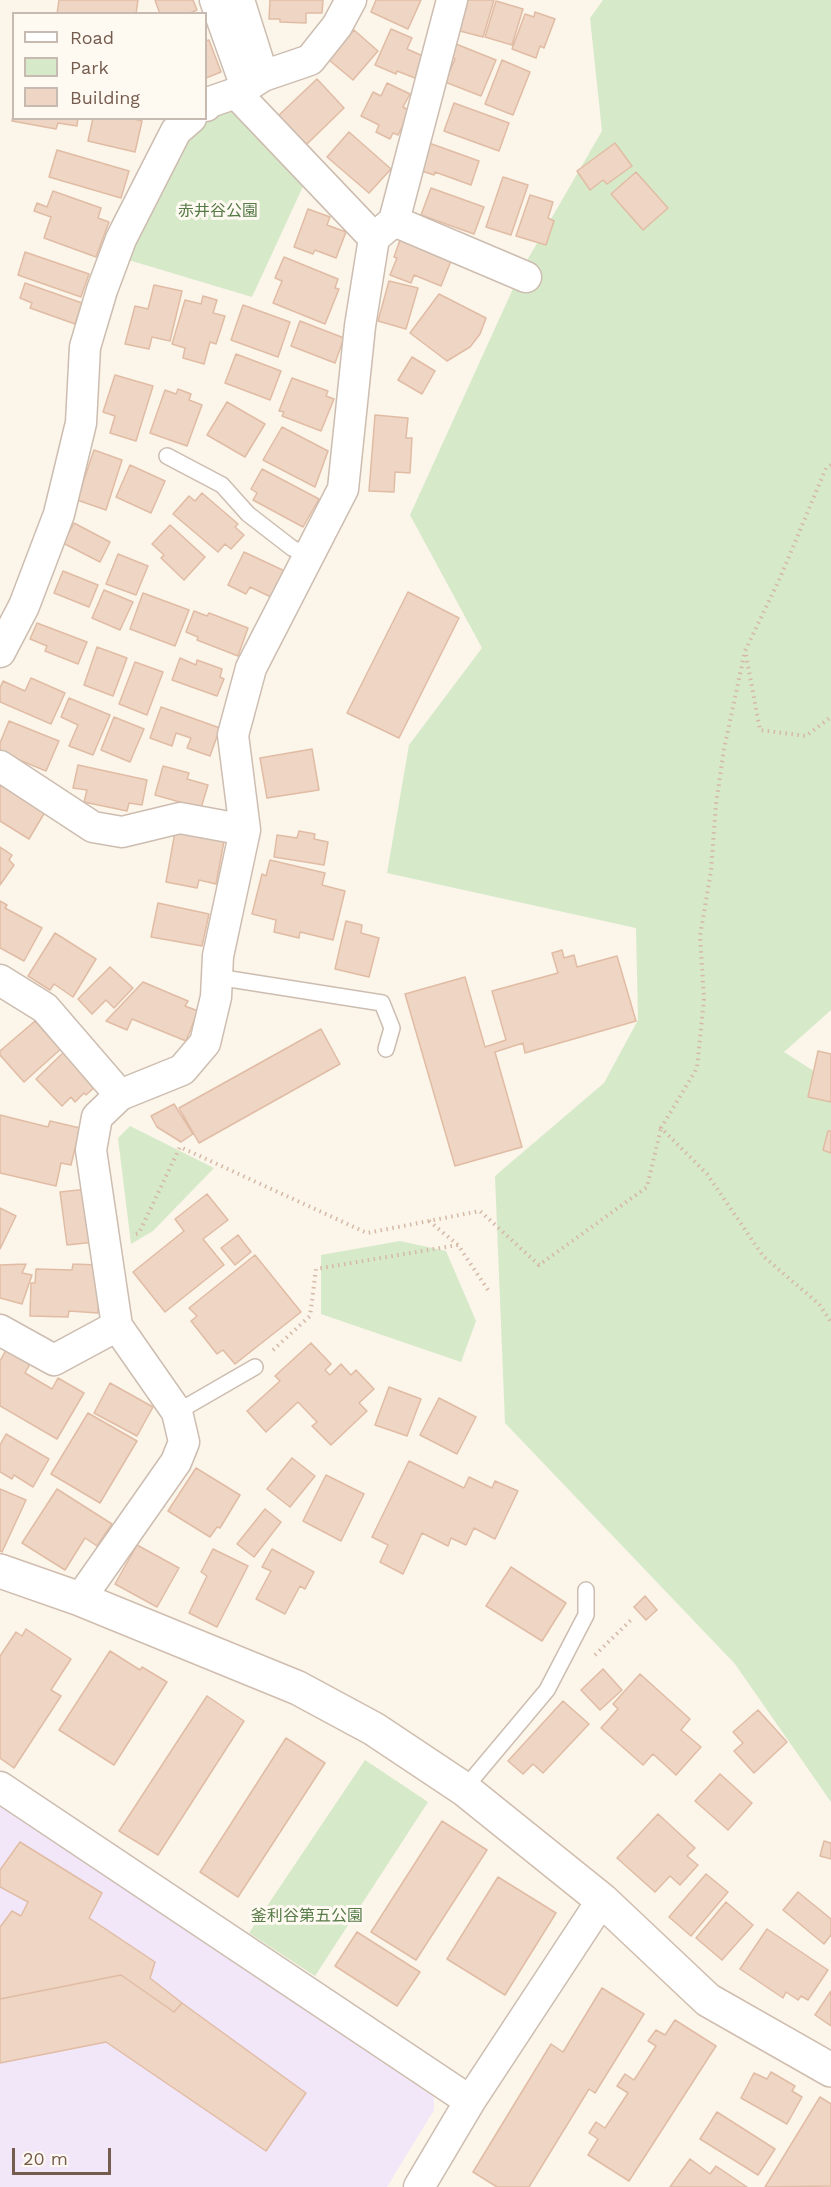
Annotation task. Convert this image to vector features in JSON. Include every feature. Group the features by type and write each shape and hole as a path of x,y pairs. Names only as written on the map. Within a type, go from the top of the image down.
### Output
{"street":[{"path":"215,0 249,85 384,229 526,277"},
{"path":"239,0 249,85"},
{"path":"207,105 310,60 337,26 351,0"},
{"path":"80,1599 176,1462 184,1442 177,1412 117,1326 91,1150 97,1117 120,1095 182,1070 205,1043 216,998 218,956 245,830 233,735 251,668 343,489 360,326 384,229 452,0"},
{"path":"0,652 24,606 59,514 81,423 85,347 102,290 121,239 176,131 189,120"},
{"path":"0,766 93,827 122,832 180,818 245,830"},
{"path":"0,980 45,1008 120,1095"},
{"path":"0,1330 54,1360 117,1326"},
{"path":"0,1571 80,1599 298,1688 374,1729 464,1789 602,1900 708,2000 831,2070"},
{"path":"0,1787 470,2101"},
{"path":"419,2187 470,2101 602,1900"}],"lane":[{"path":"167,456 222,486 248,514 292,548 309,556"},
{"path":"217,977 382,1003 392,1028 386,1049"},
{"path":"177,1412 255,1367"},
{"path":"464,1789 547,1690 586,1615 586,1590"}],"path":[{"path":"106,1250 139,1233 180,1147 367,1233 480,1211 539,1265 647,1187 661,1128 698,1068 704,999 700,936 711,871 721,771 745,651 780,579 829,467"},
{"path":"745,651 760,730 806,736 831,717"},
{"path":"661,1128 707,1174 763,1256 819,1304 831,1322"},
{"path":"429,1221 458,1245 488,1290"},
{"path":"255,1367 310,1316 316,1269 458,1245"}],"shaded area":[{"path":"0,1805 434,2097 434,2110 387,2187 0,2187"}],"green space":[{"path":"603,0 831,0 831,1010 784,1052 831,1082 831,1802 735,1664 505,1423 495,1176 604,1083 638,1020 636,928 387,873 409,745 482,648 410,515 522,269 602,131 590,18"},
{"name":"赤井谷公園","path":"233,104 305,182 252,297 122,258 177,141"},
{"path":"130,1126 214,1168 153,1231 131,1244 118,1138"},
{"path":"400,1241 446,1251 476,1321 461,1362 321,1314 321,1255"},
{"name":"釜利谷第五公園","path":"365,1760 428,1802 315,1976 249,1933"}],"building":[{"path":"59,0 138,0 136,12 57,12"},
{"path":"155,0 193,0 197,10 192,12 159,12"},
{"path":"270,0 323,0 322,13 306,13 306,23 280,22 280,19 269,19"},
{"path":"376,0 421,0 408,29 371,12"},
{"path":"465,0 494,0 483,37 456,30"},
{"path":"496,1 523,9 512,45 485,37"},
{"path":"535,12 555,19 544,48 540,46 536,58 512,49 525,14 534,17"},
{"path":"391,29 412,38 407,49 423,56 415,78 397,71 396,74 375,65"},
{"path":"354,30 378,51 353,80 329,60"},
{"path":"209,40 221,72 207,78 207,41"},
{"path":"456,44 496,60 481,96 445,82 455,59 451,57"},
{"path":"502,60 530,72 513,115 485,104"},
{"path":"317,79 344,108 306,145 278,116"},
{"path":"387,83 410,94 403,107 410,111 398,135 393,133 390,139 376,132 379,125 361,116 373,92 381,96"},
{"path":"454,103 509,123 499,151 444,131"},
{"path":"78,120 77,126 58,123 56,129 12,121"},
{"path":"93,120 142,121 135,152 88,141"},
{"path":"349,132 391,169 369,193 327,157"},
{"path":"429,143 479,161 471,185 435,172 434,175 419,170"},
{"path":"615,143 632,166 607,184 603,180 590,190 577,171"},
{"path":"57,150 129,171 121,198 49,177"},
{"path":"636,172 668,208 643,230 611,194"},
{"path":"503,177 528,185 511,235 486,227"},
{"path":"431,188 484,207 474,234 421,215"},
{"path":"53,191 101,208 98,218 109,222 96,257 44,238 51,217 34,211 37,203 47,207"},
{"path":"530,195 553,202 548,218 554,221 546,245 516,236"},
{"path":"308,209 330,217 327,225 346,232 336,258 315,250 313,254 294,247"},
{"path":"401,237 453,256 441,286 414,275 411,283 390,275 397,258 394,257"},
{"path":"25,252 89,274 81,297 18,275"},
{"path":"284,257 338,279 335,288 339,289 325,324 273,303 282,281 275,278"},
{"path":"389,281 418,288 406,329 378,321"},
{"path":"25,283 82,303 75,324 30,308 32,303 20,298"},
{"path":"154,285 182,291 170,341 152,337 149,349 125,344 135,306 148,309"},
{"path":"439,294 486,318 480,334 470,347 447,361 410,333"},
{"path":"203,296 217,300 213,313 225,316 216,344 210,342 204,364 183,358 185,348 172,344 185,300 201,304"},
{"path":"243,305 290,322 278,357 231,340"},
{"path":"300,321 344,338 335,363 291,346"},
{"path":"236,354 281,371 270,400 225,383"},
{"path":"412,357 435,371 422,394 398,380"},
{"path":"115,375 153,386 136,441 110,433 115,416 103,412"},
{"path":"292,378 328,391 326,396 334,399 321,431 282,416 284,412 279,411"},
{"path":"178,389 191,394 189,400 202,405 187,446 150,433 165,390 176,394"},
{"path":"227,402 265,424 245,457 207,435"},
{"path":"375,415 408,418 406,438 412,438 410,473 395,472 394,492 369,491"},
{"path":"282,427 328,451 315,487 263,460"},
{"path":"94,450 122,460 106,510 77,500"},
{"path":"130,465 165,481 151,513 116,497"},
{"path":"262,469 319,499 303,527 253,500 257,493 251,489"},
{"path":"202,493 238,524 235,527 244,535 231,549 225,544 218,552 173,514 189,496 195,501"},
{"path":"74,523 110,542 100,562 63,543"},
{"path":"170,525 205,557 184,580 161,558 164,555 152,544"},
{"path":"244,552 289,573 273,598 250,587 246,594 228,585"},
{"path":"118,554 148,566 136,595 106,584"},
{"path":"63,571 98,585 89,607 54,593"},
{"path":"104,590 133,602 120,630 92,618"},
{"path":"408,592 459,618 399,738 347,713"},
{"path":"143,593 189,610 175,646 130,629"},
{"path":"194,611 207,616 209,613 248,628 238,656 197,640 198,637 186,632"},
{"path":"37,623 87,642 78,664 45,651 47,646 30,639"},
{"path":"97,647 127,658 113,696 84,685"},
{"path":"180,658 196,665 197,660 222,669 220,677 224,679 217,696 172,680"},
{"path":"135,662 163,672 147,715 119,704"},
{"path":"31,678 65,693 51,724 0,702 0,688 3,681 25,691"},
{"path":"69,698 110,715 93,755 69,746 78,725 61,717"},
{"path":"161,707 220,728 210,756 187,748 191,738 176,733 172,746 150,738"},
{"path":"114,717 144,729 130,762 101,750"},
{"path":"9,721 59,741 46,771 0,752 0,743"},
{"path":"312,749 319,790 267,798 260,758"},
{"path":"78,765 147,780 142,805 129,803 127,811 84,802 87,790 73,788"},
{"path":"163,766 189,773 187,779 208,785 201,808 155,795"},
{"path":"0,785 45,812 29,839 0,821"},
{"path":"299,831 315,834 314,839 328,842 324,865 274,857 277,835 297,838"},
{"path":"175,832 203,838 204,832 225,836 216,884 199,880 197,888 166,882"},
{"path":"0,847 12,855 9,860 14,865 0,885"},
{"path":"270,860 325,873 322,885 345,891 333,940 300,932 299,938 274,932 276,920 252,914 262,874 266,876"},
{"path":"0,901 7,905 5,908 42,928 24,961 0,948"},
{"path":"158,903 209,914 202,946 151,937"},
{"path":"346,921 362,925 361,933 379,938 369,977 335,969"},
{"path":"55,933 96,959 73,997 54,984 50,990 28,976"},
{"path":"562,950 564,958 574,955 577,967 617,956 636,1021 525,1053 523,1043 495,1052 522,1147 455,1166 405,994 465,977 485,1047 506,1040 492,991 558,973 552,953"},
{"path":"110,967 133,988 114,1008 106,1000 92,1014 78,999"},
{"path":"143,982 188,1001 185,1006 198,1011 186,1041 132,1019 127,1030 106,1021"},
{"path":"35,1021 52,1040 54,1038 63,1047 24,1082 0,1055 0,1051"},
{"path":"321,1029 340,1064 199,1143 179,1108"},
{"path":"65,1051 97,1085 75,1102 71,1097 62,1106 36,1079"},
{"path":"818,1051 831,1054 831,1102 808,1097"},
{"path":"174,1104 193,1134 181,1142 157,1127 151,1116"},
{"path":"0,1115 48,1127 50,1121 80,1128 71,1165 61,1163 56,1186 0,1173"},
{"path":"828,1131 831,1131 831,1153 823,1150"},
{"path":"88,1189 95,1242 67,1245 60,1192"},
{"path":"207,1194 228,1220 203,1239 224,1265 165,1312 133,1272 184,1231 175,1219"},
{"path":"0,1208 16,1216 0,1249"},
{"path":"238,1235 251,1252 235,1265 221,1248"},
{"path":"255,1255 301,1312 235,1364 223,1350 217,1354 191,1321 197,1316 189,1308"},
{"path":"26,1264 22,1273 32,1275 22,1304 0,1298 0,1265"},
{"path":"73,1264 99,1265 98,1313 69,1311 68,1317 30,1316 31,1283 35,1283 36,1269 72,1270"},
{"path":"311,1343 331,1364 325,1370 330,1375 341,1364 351,1375 356,1370 374,1389 359,1403 367,1411 331,1445 312,1426 317,1422 298,1402 266,1432 247,1411 280,1381 275,1376"},
{"path":"6,1350 30,1364 25,1373 52,1389 58,1378 84,1393 57,1439 0,1406 0,1361"},
{"path":"110,1383 153,1407 137,1436 94,1413"},
{"path":"389,1387 421,1399 407,1436 375,1425"},
{"path":"439,1398 476,1417 457,1454 420,1435"},
{"path":"88,1413 137,1441 100,1503 51,1474"},
{"path":"6,1434 49,1459 33,1487 14,1475 12,1479 0,1472 0,1445"},
{"path":"292,1458 315,1476 290,1507 267,1489"},
{"path":"409,1461 464,1488 469,1477 492,1488 495,1481 518,1491 495,1539 474,1528 466,1545 451,1538 448,1546 422,1533 403,1574 380,1562 388,1545 372,1537"},
{"path":"196,1468 240,1495 220,1528 217,1527 210,1537 168,1511"},
{"path":"326,1475 364,1494 341,1541 303,1521"},
{"path":"0,1489 26,1500 2,1552 0,1551"},
{"path":"57,1489 112,1524 97,1546 85,1538 65,1570 22,1543"},
{"path":"265,1509 281,1522 254,1557 237,1544"},
{"path":"137,1545 179,1568 157,1607 115,1584"},
{"path":"213,1549 248,1566 217,1627 189,1613 207,1576 201,1572"},
{"path":"272,1549 314,1572 305,1589 300,1586 285,1614 256,1599 271,1571 262,1567"},
{"path":"511,1567 566,1603 542,1641 486,1606"},
{"path":"645,1596 657,1610 646,1620 634,1607"},
{"path":"26,1629 71,1659 51,1690 61,1696 14,1768 0,1758 0,1656 16,1632 22,1636"},
{"path":"110,1651 140,1670 142,1667 167,1682 114,1765 59,1730"},
{"path":"603,1669 622,1690 600,1710 581,1690"},
{"path":"640,1674 690,1719 681,1730 701,1747 676,1775 653,1754 643,1765 601,1728 618,1709 613,1704"},
{"path":"207,1696 244,1721 158,1855 119,1831"},
{"path":"563,1701 589,1724 543,1773 533,1764 523,1774 508,1761"},
{"path":"758,1710 787,1742 754,1773 734,1751 743,1743 733,1732"},
{"path":"286,1738 325,1763 238,1897 200,1872"},
{"path":"720,1774 752,1803 728,1830 695,1801"},
{"path":"658,1814 695,1848 687,1856 698,1865 680,1885 670,1876 655,1892 617,1858"},
{"path":"442,1821 487,1850 416,1960 371,1932"},
{"path":"824,1841 831,1843 831,1859 820,1856"},
{"path":"20,1842 102,1893 89,1918 155,1962 150,1978 182,2003 174,2012 121,1975 0,1999 0,1927 12,1911 21,1916 28,1902 0,1887 0,1870"},
{"path":"706,1874 728,1892 691,1936 669,1917"},
{"path":"498,1877 556,1913 505,1995 447,1959"},
{"path":"798,1892 831,1919 831,1935 824,1944 783,1910"},
{"path":"726,1902 753,1925 722,1960 696,1938"},
{"path":"767,1929 828,1970 808,2000 801,1996 798,2000 786,1992 783,1998 740,1969"},
{"path":"357,1932 420,1972 397,2006 335,1966"},
{"path":"121,1975 174,2012 182,2003 306,2093 266,2151 106,2042 0,2063 0,1999"},
{"path":"602,1988 644,2014 595,2093 589,2089 529,2187 497,2187 473,2172 551,2044 563,2052"},
{"path":"831,1991 831,2026 815,2015"},
{"path":"675,2020 716,2046 629,2181 588,2155 598,2139 589,2133 596,2122 605,2128 628,2093 617,2086 625,2074 634,2080 656,2046 648,2041 656,2030 665,2035"},
{"path":"771,2072 795,2086 792,2091 802,2097 787,2124 741,2098 754,2073 767,2079"},
{"path":"820,2097 831,2104 831,2186 765,2187"},
{"path":"717,2112 775,2149 758,2175 700,2139"},
{"path":"690,2159 710,2174 716,2166 747,2187 670,2187"}]}
